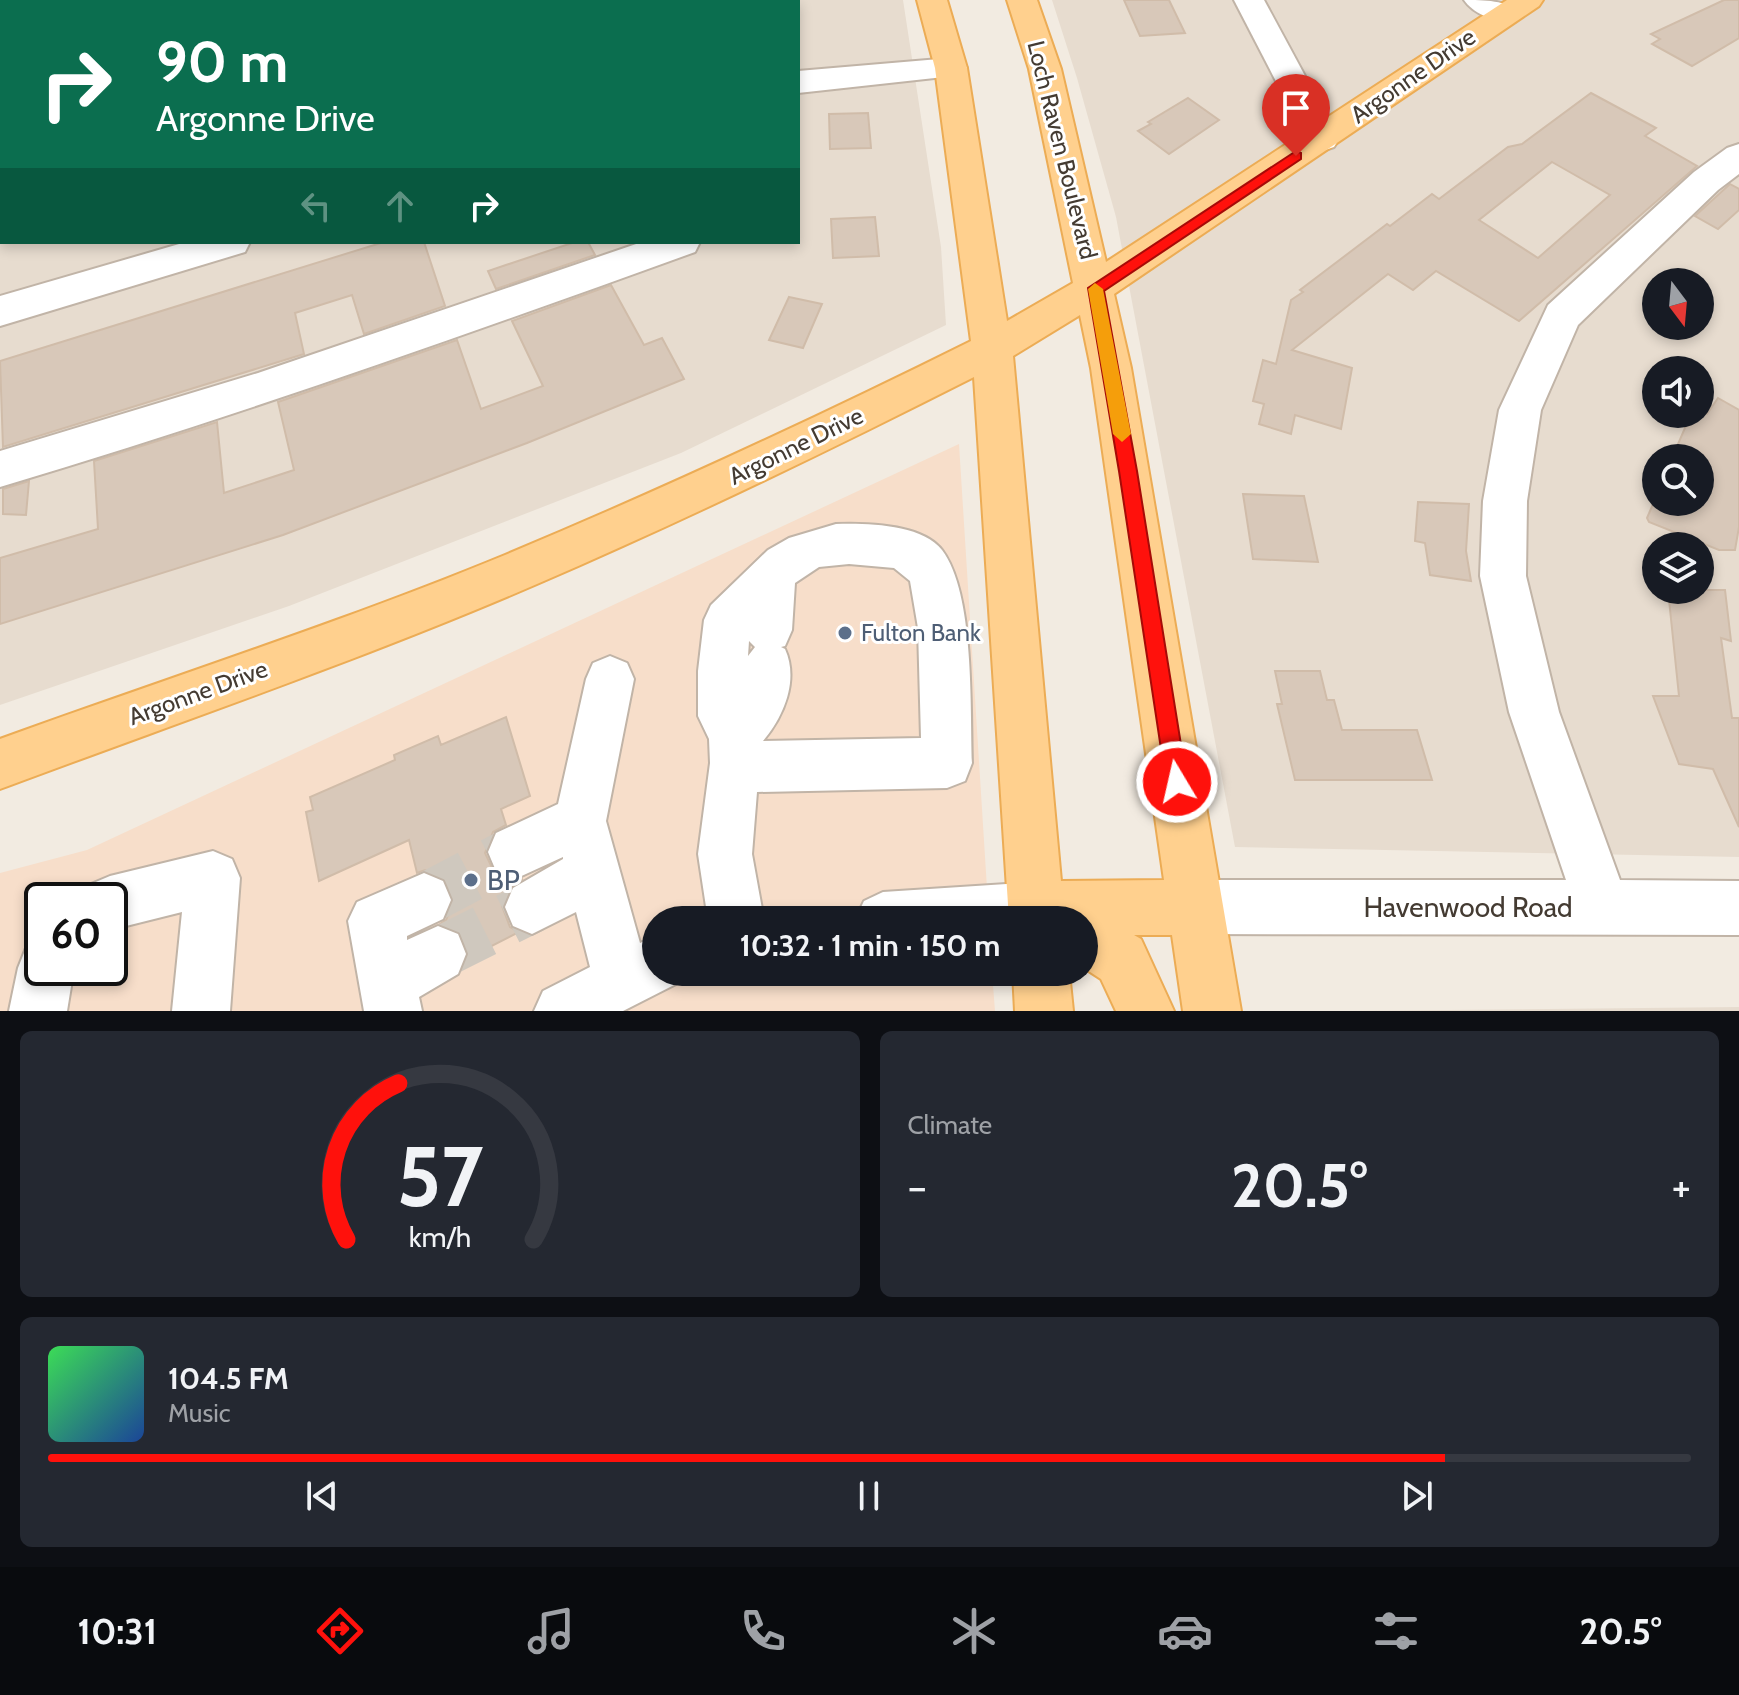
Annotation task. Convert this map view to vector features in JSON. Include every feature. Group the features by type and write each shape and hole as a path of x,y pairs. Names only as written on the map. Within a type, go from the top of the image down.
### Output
{"main road":[{"path":"932,0 951,68 992,349 1042,906"},
{"name":"Loch Raven Boulevard","path":"1022,0 1045,69 1095,288 1128,471 1212,1011"},
{"name":"Argonne Drive","path":"0,764 208,690 519,570 786,452 992,349 1095,288 1322,139 1504,4"},
{"path":"1098,913 1196,907"},
{"path":"1098,945 1121,959 1145,1011"},
{"path":"1042,986 1044,1011"}],"street":[{"path":"1249,0 1322,139"},
{"path":"800,82 951,68"},
{"path":"1602,907 1534,712 1503,576 1505,501 1520,410 1562,316 1695,192 1739,156"},
{"path":"0,311 225,244"},
{"path":"0,469 133,430 415,337 676,244"},
{"path":"734,751 947,763 937,594 926,565 909,553 881,544 826,543 794,555 728,620 722,671 723,716 734,751 725,854 734,906"},
{"path":"734,751 754,718 767,676 773,573"},
{"path":"563,1011 639,973 594,872 580,821 610,679"},
{"path":"515,852 580,821"},
{"path":"532,907 594,872"},
{"path":"128,899 213,878 201,1011"},
{"path":"390,997 376,921 424,900"},
{"name":"Havenwood Road","path":"1196,907 1739,908"},
{"path":"390,997 438,954"},
{"path":"38,1011 43,986"}],"shaded area":[{"path":"800,0 903,0 941,247 946,325 681,453 289,606 0,705 0,244 800,244"},
{"path":"1052,0 1739,0 1739,857 1235,847 1116,217"},
{"path":"959,444 988,906 642,906 642,986 993,986 995,1011 0,1011 0,873 87,850"},
{"path":"1739,1007 1739,1011 1347,1011"}],"building":[{"path":"1124,0 1169,0 1185,33 1140,36"},
{"path":"1724,0 1739,0 1739,38 1692,66 1652,44 1660,39 1651,34"},
{"path":"1591,93 1656,128 1645,136 1697,166 1519,321 1436,271 1413,290 1388,274 1292,350 1352,368 1341,429 1295,415 1291,434 1259,424 1264,404 1253,401 1263,360 1276,364 1291,300 1303,292 1300,290 1432,194 1439,199 1508,147 1522,144","holes":["1552,162 1610,195 1538,258 1479,220"]},
{"path":"1188,98 1219,120 1169,154 1138,131 1151,124 1148,122"},
{"path":"868,113 871,148 830,149 829,114"},
{"path":"1730,184 1739,189 1739,210 1718,229 1695,216"},
{"path":"875,217 879,256 833,258 831,219"},
{"path":"378,244 425,244 445,306 364,334 352,295 295,313 304,354 3,447 0,361"},
{"path":"569,244 589,244 595,255 496,289 488,271"},
{"path":"611,285 644,345 662,338 684,379 527,443 283,535 0,624 0,558 98,529 94,461 217,422 224,493 294,470 278,402 457,340 481,409 543,386 512,321"},
{"path":"789,297 822,304 803,348 769,340"},
{"path":"1718,398 1739,410 1739,527 1735,550 1714,548 1714,532 1674,532 1649,522 1647,518 1714,516 1714,444 1678,444 1685,428 1714,428 1714,404"},
{"path":"29,481 26,515 3,514 3,489"},
{"path":"1243,494 1304,496 1318,562 1253,559"},
{"path":"1418,502 1469,504 1466,551 1471,581 1430,575 1425,543 1415,541"},
{"path":"1714,590 1725,590 1731,641 1721,638 1732,718 1739,718 1739,827 1713,769 1679,764 1653,696 1679,696 1669,604 1714,604"},
{"path":"1275,671 1320,671 1327,700 1334,700 1342,730 1417,730 1432,780 1295,780 1277,704 1282,704"},
{"path":"506,717 530,796 501,809 506,825 493,832 485,853 495,874 514,882 523,879 510,887 502,906 510,927 519,932 468,958 461,933 440,924 446,920 454,901 446,880 425,870 417,873 409,840 319,881 306,812 313,810 310,797 395,760 394,755 438,736 441,745"}],"tunnel":[{"path":"424,900 515,852"},
{"path":"438,954 532,907"}],"slow traffic":[{"path":"1095,289 1122,434"}],"place":[{"name":"Fulton Bank","path":"845,633"},
{"name":"BP","path":"471,880"}],"route":[{"path":"1177,782 1111,368 1095,288 1296,156"}]}
